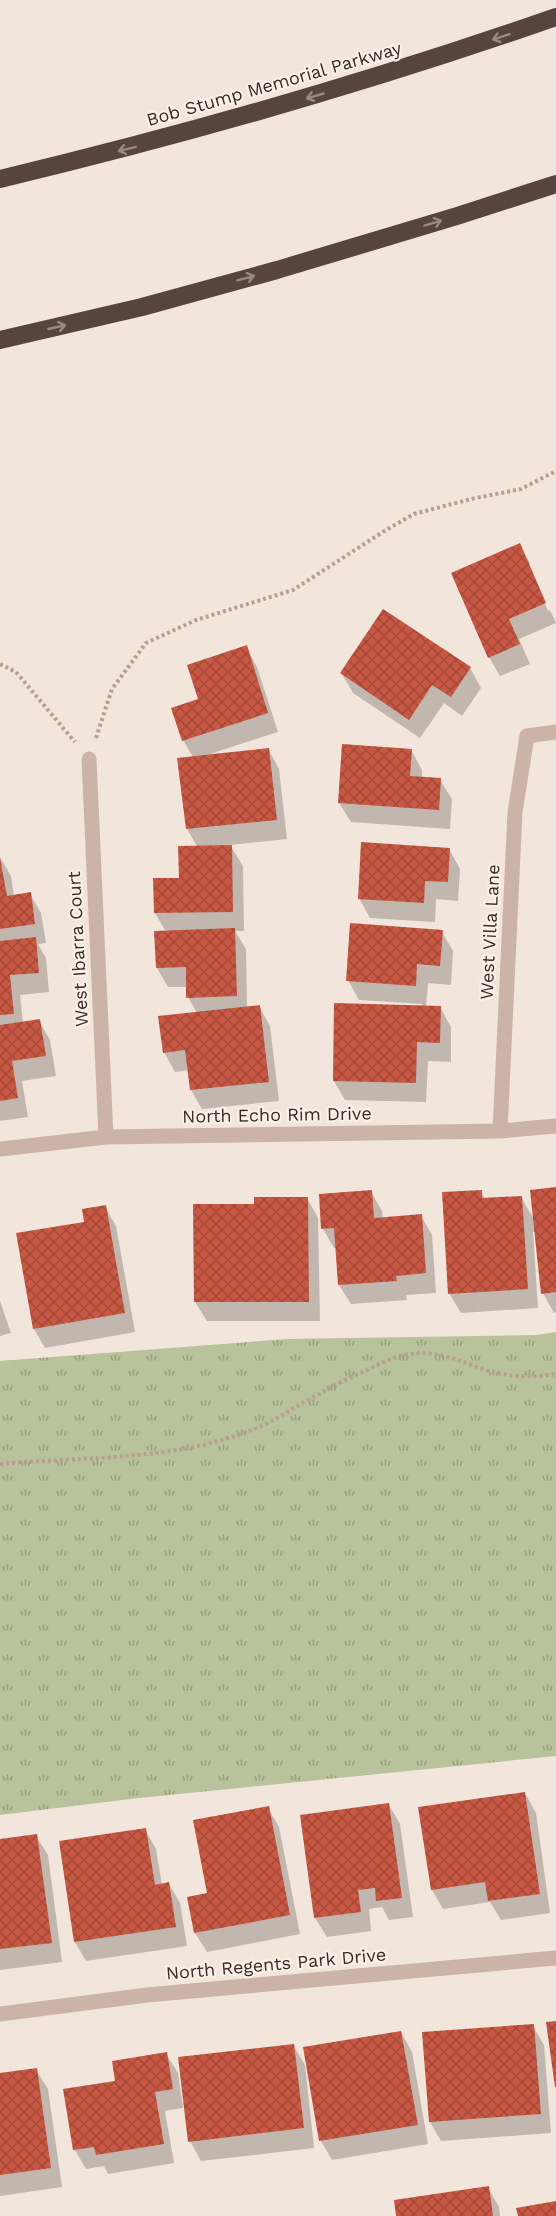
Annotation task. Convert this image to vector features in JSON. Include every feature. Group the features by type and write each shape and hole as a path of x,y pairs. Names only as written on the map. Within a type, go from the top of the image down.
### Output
{"highway":[{"name":"Bob Stump Memorial Parkway","path":"0,179 130,148 334,91 556,17"},
{"path":"0,340 142,307 277,270 556,184"}],"street":[{"name":"West Villa Lane","path":"500,1131 514,812 527,736 556,732"},
{"name":"West Ibarra Court","path":"89,759 106,1137"},
{"name":"North Echo Rim Drive","path":"0,1149 106,1137 500,1131 556,1126"},
{"name":"North Regents Park Drive","path":"0,2014 147,1995 556,1958"}],"path":[{"path":"89,759 112,689 146,643 195,620 293,590 414,514 521,489 556,471"},
{"path":"0,664 16,672 89,759"},
{"path":"0,1464 156,1454 225,1438 259,1427 387,1360 410,1354 434,1353 510,1376 541,1377 556,1374"}],"green space":[{"path":"556,1332 556,1756 139,1798 0,1815 0,1361 287,1339 536,1335"}],"building":[{"path":"520,543 546,603 509,619 520,644 488,658 451,573"},
{"path":"383,609 471,667 451,697 432,685 409,720 340,673"},
{"path":"247,645 268,713 182,741 171,708 198,699 187,665"},
{"path":"342,744 412,749 410,776 441,778 439,810 338,803"},
{"path":"269,748 277,820 186,829 177,758"},
{"path":"361,842 450,848 448,882 425,881 424,903 358,899"},
{"path":"232,845 233,912 154,913 153,878 179,878 178,846"},
{"path":"0,858 7,896 31,892 35,924 0,929"},
{"path":"350,923 443,930 440,966 417,964 416,986 346,981"},
{"path":"235,928 237,996 186,998 186,967 156,968 154,931"},
{"path":"36,937 39,973 10,975 14,1014 0,1015 0,941"},
{"path":"334,1003 441,1006 440,1043 417,1042 416,1083 333,1081"},
{"path":"260,1005 269,1082 190,1090 185,1050 163,1053 158,1016"},
{"path":"40,1019 46,1056 12,1061 18,1098 0,1101 0,1025"},
{"path":"556,1187 556,1292 541,1294 530,1190"},
{"path":"372,1190 374,1218 422,1214 426,1273 396,1276 397,1281 338,1285 334,1228 321,1229 319,1194"},
{"path":"482,1190 482,1198 522,1196 528,1289 448,1294 442,1192"},
{"path":"254,1197 308,1197 309,1302 194,1302 193,1204 254,1204"},
{"path":"106,1205 125,1313 33,1329 16,1233 84,1222 82,1209"},
{"path":"525,1792 540,1894 488,1901 485,1882 431,1890 418,1807"},
{"path":"389,1803 402,1898 376,1901 375,1888 358,1890 361,1912 314,1918 300,1815"},
{"path":"269,1806 290,1915 194,1933 187,1897 207,1893 193,1820"},
{"path":"146,1828 155,1885 169,1882 176,1927 74,1942 59,1841"},
{"path":"37,1834 52,1943 0,1949 0,1839"},
{"path":"556,2021 556,2087 555,2087 546,2022"},
{"path":"534,2024 541,2114 429,2122 422,2032"},
{"path":"401,2031 418,2125 319,2141 303,2047"},
{"path":"294,2044 304,2128 188,2142 178,2057"},
{"path":"167,2052 173,2089 155,2092 164,2144 96,2155 94,2147 73,2150 63,2089 115,2081 112,2061"},
{"path":"37,2068 51,2168 0,2175 0,2073"},
{"path":"489,2186 493,2216 396,2216 394,2200"},
{"path":"556,2201 556,2216 518,2216 516,2208"}]}
